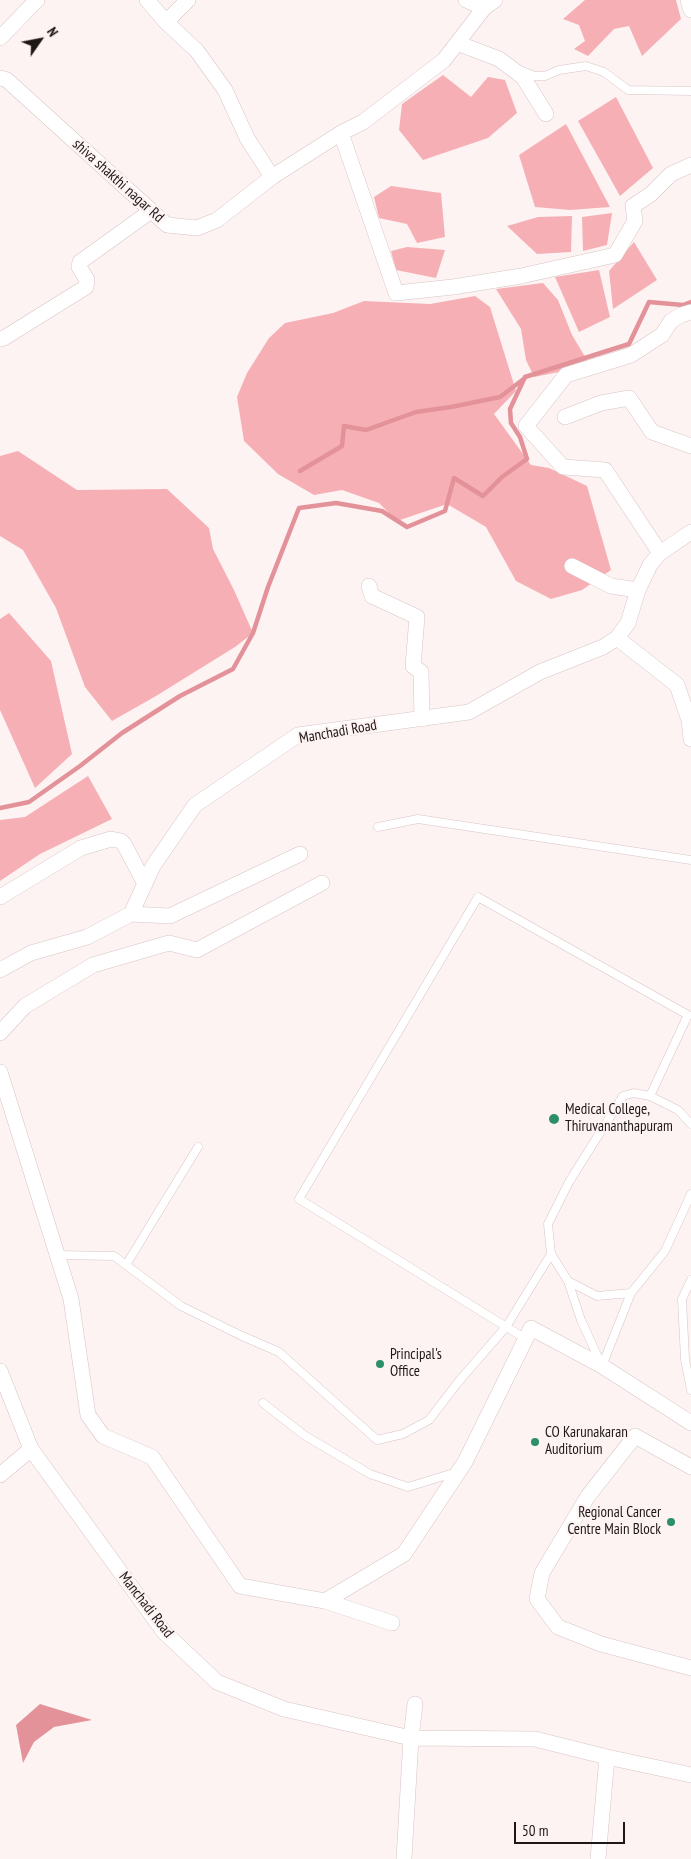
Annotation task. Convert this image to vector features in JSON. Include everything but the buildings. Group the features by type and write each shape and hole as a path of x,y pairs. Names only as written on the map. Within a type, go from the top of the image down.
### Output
{"street":[{"path":"0,38 36,0"},
{"path":"166,22 188,0"},
{"path":"466,0 489,4"},
{"path":"688,0 691,10"},
{"path":"149,1 166,22 197,51 225,90 247,138 272,177"},
{"name":"shiva shakthi nagar Rd","path":"0,78 8,80 167,225 197,228 217,220 272,177 341,133 364,122 444,60 489,4"},
{"path":"457,43 499,59 523,76 546,114"},
{"path":"341,133 396,293 453,287 521,276 615,255 636,221 633,206 651,194 671,174 691,165"},
{"path":"0,339 86,286 87,280 79,267 80,262 151,211"},
{"path":"660,553 605,470 563,467 526,426 566,375 631,355 662,335 671,321 691,312"},
{"path":"565,417 601,403 629,398 652,432 691,446"},
{"name":"Manchadi Road","path":"130,914 153,866 195,805 298,735 469,712 540,672 603,647 617,638 628,623 638,590 650,565 660,553 691,532"},
{"path":"572,566 611,586 638,590"},
{"path":"368,586 372,596 417,617 412,666 421,672 422,719"},
{"path":"617,638 677,686 691,730 691,739"},
{"path":"0,897 81,848 111,839 121,841 124,844 144,884"},
{"path":"0,970 31,953 88,938 130,914 170,916 300,854"},
{"path":"0,1033 25,1006 93,965 169,943 197,950 322,884"},
{"path":"0,1072 70,1299 88,1415 103,1436 152,1457 240,1586 325,1600 392,1623"},
{"path":"325,1600 404,1554 458,1471 532,1328 602,1366 691,1423"},
{"name":"Manchadi Road","path":"0,1371 31,1449 164,1632 217,1682 284,1709 411,1738 535,1739 691,1775"},
{"path":"691,1467 635,1436 588,1496 542,1573 537,1599 558,1627 602,1644 691,1668"},
{"path":"0,1475 31,1449"},
{"path":"404,1859 411,1738 415,1704"},
{"path":"598,1859 607,1757"}],"lane":[{"path":"511,68 536,76 545,76 559,70 586,66 604,72 628,90 691,91"},
{"path":"378,827 418,819 691,860"},
{"path":"526,1339 298,1199 478,896 688,1015 650,1096"},
{"path":"602,1366 581,1320 568,1281 551,1254 548,1224 569,1182 623,1096 634,1093 650,1096 678,1110 691,1124"},
{"path":"126,1265 198,1147"},
{"path":"602,1366 631,1293 665,1251 691,1194"},
{"path":"57,1254 114,1256 180,1306 280,1352 377,1440 403,1434 429,1420 459,1381 506,1327 551,1254"},
{"path":"691,1280 682,1299 685,1359 691,1390"},
{"path":"568,1281 597,1296 631,1293"},
{"path":"263,1403 304,1435 370,1474 408,1487 458,1471"}],"shaded area":[{"path":"585,0 676,0 681,19 642,56 629,26 614,29 588,56 574,49 585,41 579,25 563,19"},
{"path":"443,75 471,97 488,77 505,80 517,113 488,138 423,160 399,130 402,104"},
{"path":"616,97 653,168 620,196 578,121"},
{"path":"566,124 610,207 570,210 535,207 519,155"},
{"path":"391,186 441,193 445,237 417,243 407,224 379,218 374,197"},
{"path":"612,213 607,245 583,251 582,217"},
{"path":"572,216 571,252 537,254 507,226 538,217"},
{"path":"634,242 657,280 613,309 609,271"},
{"path":"407,247 445,250 436,278 396,270 391,251"},
{"path":"599,270 610,317 579,332 555,277"},
{"path":"543,283 558,300 572,335 587,360 580,365 559,372 534,377 526,360 521,329 496,289"},
{"path":"475,296 490,307 516,391 494,414 531,465 549,468 587,486 611,570 582,590 551,599 516,581 486,527 447,504 397,521 379,503 342,490 314,495 278,474 244,441 237,397 247,373 269,338 285,323 333,313 364,301 430,304"},
{"path":"18,451 77,490 167,489 209,528 213,549 253,633 235,647 112,721 85,687 56,608 23,550 0,536 0,456"},
{"path":"9,613 51,661 72,754 35,788 0,710 0,619"},
{"path":"88,776 112,819 40,854 0,881 0,820 25,817"},
{"path":"40,1704 92,1720 54,1727 34,1742 23,1763 16,1725"}],"waterway":[{"path":"0,808 29,802 122,733 180,696 233,669 253,633 268,587 299,508 336,503 382,511 407,527 445,511 454,478 483,496 502,477 527,459 520,437 511,423 510,409 525,377 629,344 649,302 683,305 691,302"},
{"path":"300,471 342,446 344,426 366,430 416,412 500,397 525,378"}],"place":[{"name":"Medical College, Thiruvananthapuram","path":"554,1119"},
{"name":"Principal's Office","path":"380,1364"},
{"name":"CO Karunakaran Auditorium","path":"535,1442"},
{"name":"Regional Cancer Centre Main Block","path":"671,1522"}]}
